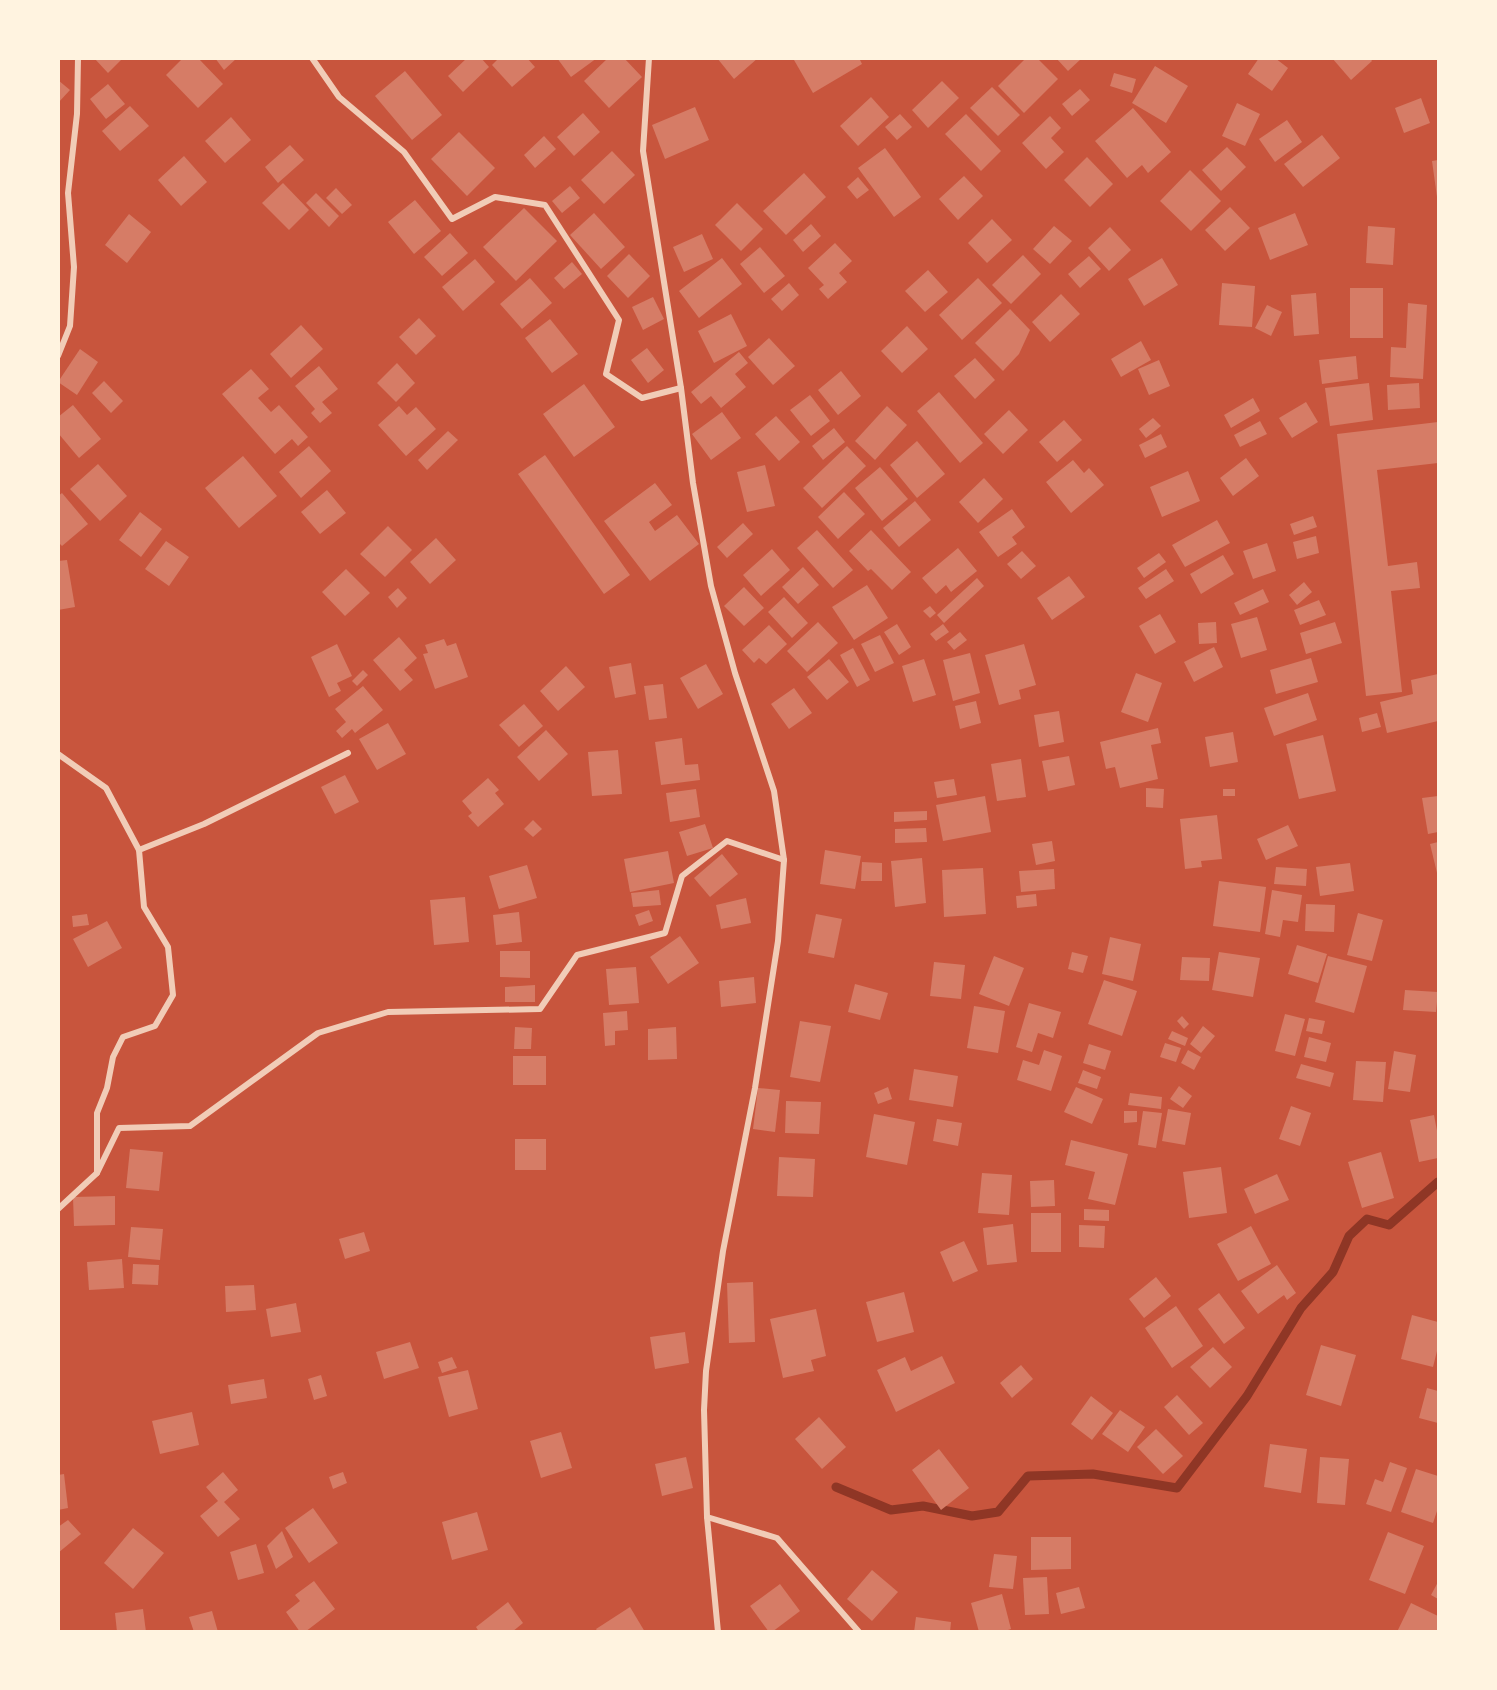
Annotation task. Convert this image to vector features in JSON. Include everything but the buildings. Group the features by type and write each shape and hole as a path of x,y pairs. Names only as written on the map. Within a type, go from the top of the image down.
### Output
{"street":[{"path":"58,356 69,326 74,267 68,193 77,114 78,58"},
{"path":"312,58 339,97 404,152 452,219 495,197 545,205 619,320 606,374 642,398 681,388"},
{"path":"649,58 643,151 681,388 693,483 711,586 735,673 774,791 784,860 778,941 757,1077 723,1251 706,1371 704,1410 706,1517 718,1632"},
{"path":"140,850 204,824 348,753"},
{"path":"58,754 106,788 140,850 144,907 168,947 173,995 155,1026 123,1037 113,1057 107,1088 97,1113 97,1173"},
{"path":"58,1209 97,1173 119,1128 190,1126 318,1033 388,1012 540,1009 577,955 665,933 682,876 728,841 784,860"},
{"path":"706,1517 777,1538 859,1632"}],"waterway":[{"path":"836,1487 891,1510 923,1506 972,1516 998,1512 1028,1476 1093,1474 1177,1488 1247,1396 1301,1308 1333,1272 1349,1236 1367,1219 1389,1225 1438,1182"}]}
